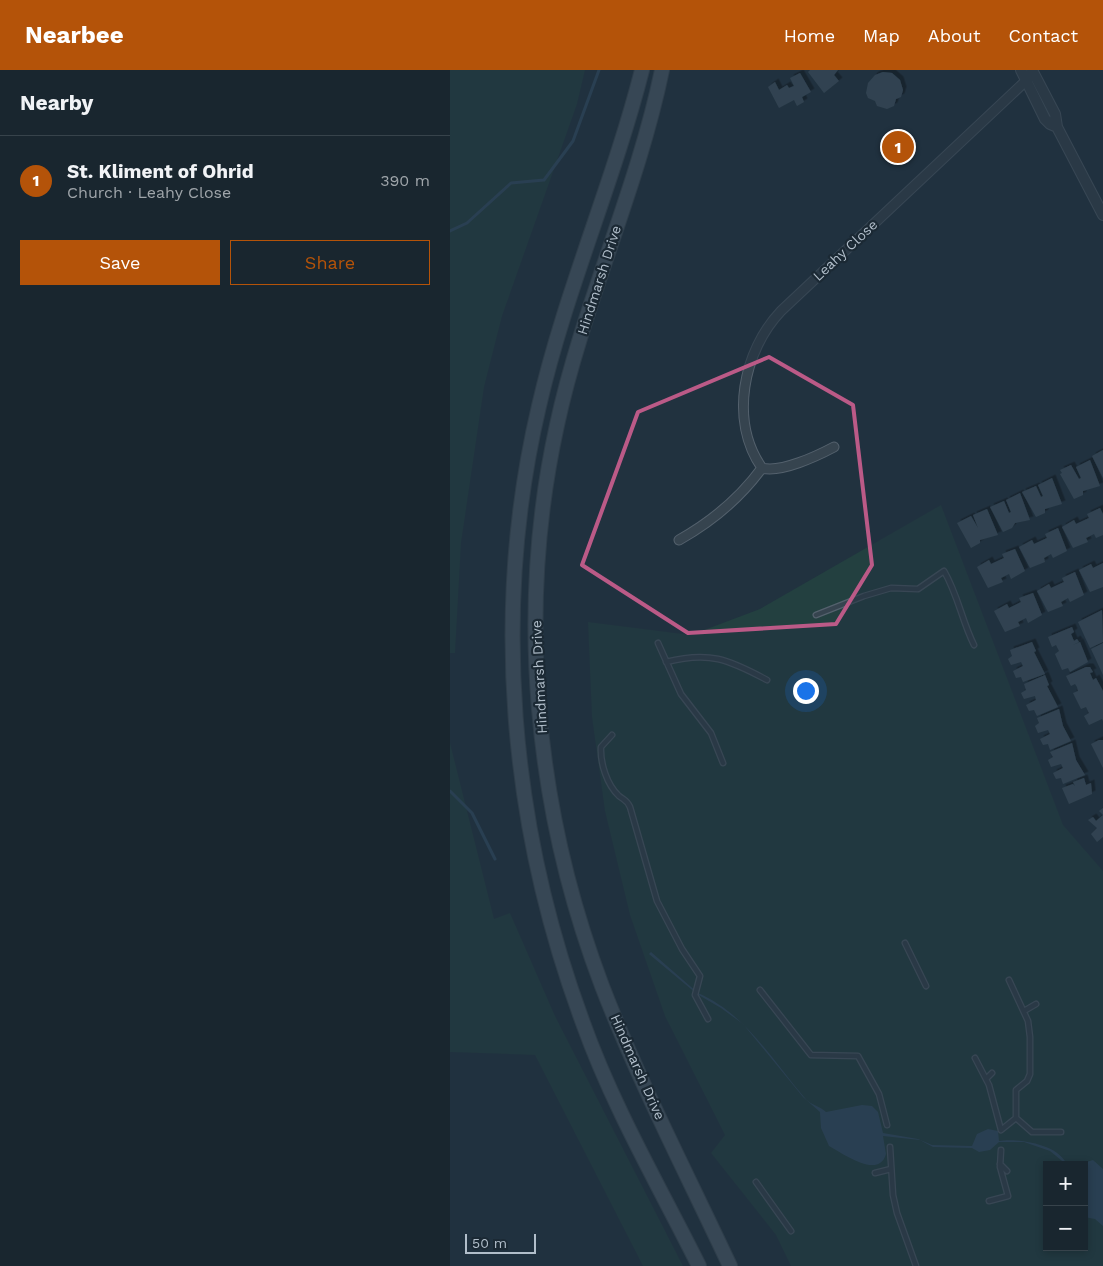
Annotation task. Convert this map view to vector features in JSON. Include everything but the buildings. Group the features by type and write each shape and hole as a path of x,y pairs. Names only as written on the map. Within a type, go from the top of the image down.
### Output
{"main road":[{"name":"Hindmarsh Drive","path":"642,70 623,139 562,320 531,441 515,562 513,685 518,746 530,833 549,916 566,974 584,1025 611,1088 699,1266"},
{"name":"Hindmarsh Drive","path":"662,70 645,138 571,367 556,428 545,497 538,565 536,620 538,693 546,773 554,819 562,858 587,943 623,1035 730,1266"}],"street":[{"path":"1021,70 1031,75 1045,118 1057,128 1103,215"},
{"name":"Leahy Close","path":"762,468 755,456 749,436 744,404 750,365 766,330 781,311 1031,75"},
{"path":"680,540 706,525 751,482 762,468 772,469 808,460 834,447"}],"lane":[{"path":"816,615 864,596 891,588 918,589 944,571 958,598 967,630 974,645"},
{"path":"658,643 681,694 711,733 723,763"},
{"path":"666,662 691,658 722,658 767,680"},
{"path":"612,736 601,747 606,776 610,785 619,796 627,801 630,807 657,902 682,950 700,976 695,995 708,1019"},
{"path":"905,943 926,986"},
{"path":"1010,980 1029,1026 1031,1065 1028,1079 1016,1090 1016,1118 1032,1132 1061,1132"},
{"path":"760,990 811,1055 858,1056 879,1094 887,1125"},
{"path":"1024,1012 1036,1004"},
{"path":"975,1058 986,1079 1001,1130 1016,1118"},
{"path":"986,1079 992,1073"},
{"path":"890,1147 897,1213 916,1266"},
{"path":"989,1201 1008,1196 1000,1164 1000,1150"},
{"path":"1000,1164 1007,1171"},
{"path":"875,1173 892,1169"},
{"path":"756,1182 791,1231"}],"highlighted area":[{"path":"769,357 853,405 872,565 836,624 688,633 582,565 638,412"}],"green space":[{"path":"450,70 585,70 577,104 502,316 484,387 461,543 455,653 450,653"},
{"path":"941,505 1063,825 1103,871 1103,1266 791,1266 776,1235 711,1153 725,1135 665,1016 630,915 605,811 592,717 588,622 691,635 760,609"},
{"path":"450,743 494,919 510,913 555,1016 683,1266 643,1266 535,1055 450,1052"}],"water":[{"path":"651,952 698,993 715,1002 741,1023 721,1008 697,994 649,954"},
{"path":"744,1025 769,1053 805,1099"},
{"path":"808,1101 826,1112 862,1105 872,1106 878,1112 883,1133 918,1139 932,1145 972,1146 977,1134 988,1129 998,1131 999,1141 1027,1142 1047,1147 1056,1152 1065,1161 1050,1151 1024,1142 999,1142 990,1150 979,1152 972,1148 933,1147 920,1140 883,1136 886,1154 882,1161 876,1165 868,1165 829,1146 821,1128 820,1112"},
{"path":"1093,1160 1103,1169 1103,1226 1095,1219 1088,1218 1088,1162"}],"waterway":[{"path":"450,231 467,223 511,183 544,180 573,141 599,70"},
{"path":"450,791 472,813 495,859"}],"place":[{"name":"St. Kliment of Ohrid","path":"898,147"}]}
